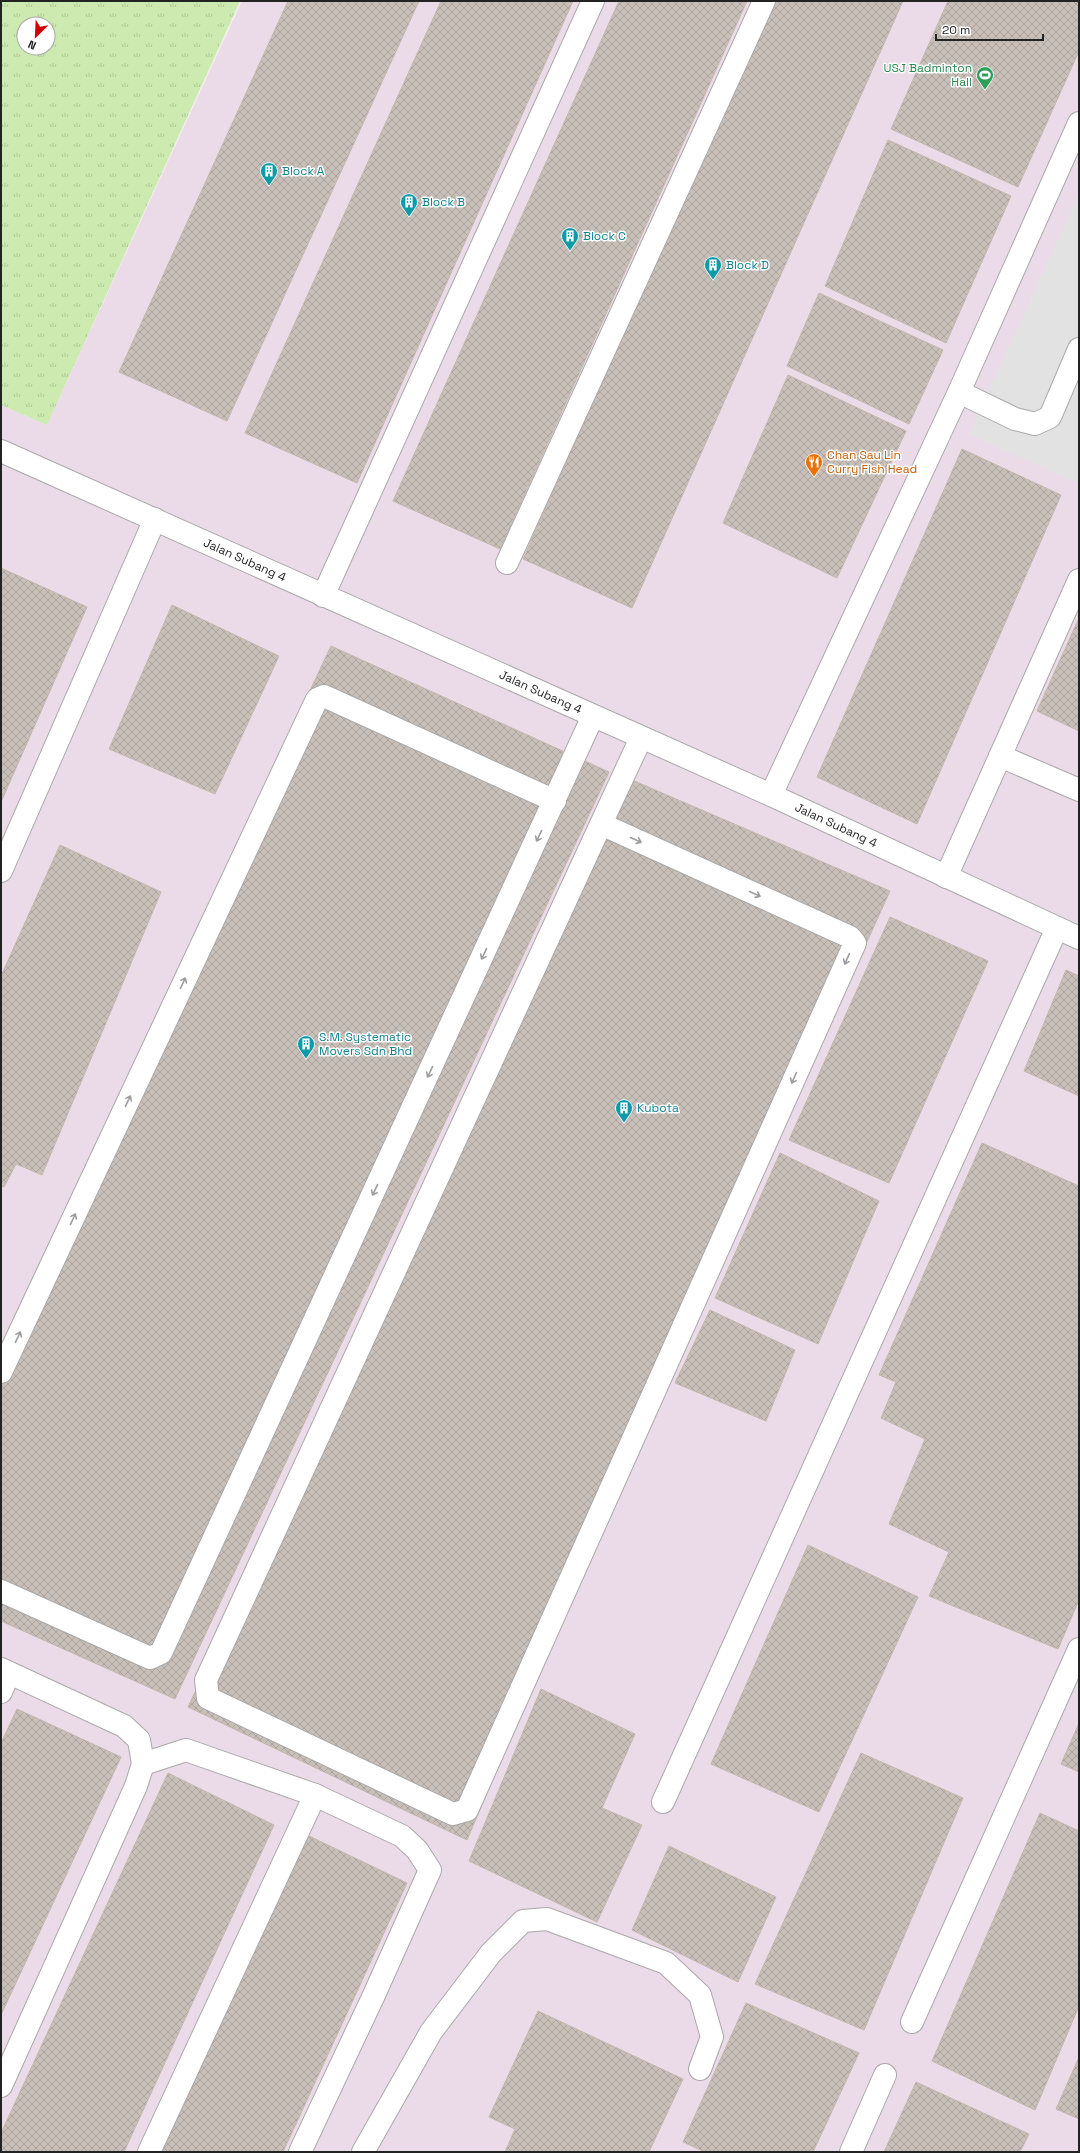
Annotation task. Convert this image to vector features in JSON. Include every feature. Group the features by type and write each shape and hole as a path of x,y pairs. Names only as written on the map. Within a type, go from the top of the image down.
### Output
{"street":[{"path":"323,596 593,1"},
{"path":"508,564 764,1"},
{"path":"771,795 959,392 1074,151 1079,124"},
{"path":"959,392 1015,419 1035,424 1050,417 1079,349"},
{"name":"Jalan Subang 4","path":"1,451 771,795 1079,938"},
{"path":"1,871 155,519"},
{"path":"946,877 1079,580"},
{"path":"1,1372 317,699 324,696 555,801"},
{"path":"1,1591 150,1658 161,1653 593,716"},
{"path":"601,824 850,937 855,943 467,1810 453,1814 208,1698 206,1680 601,824 641,738"},
{"path":"1000,756 1079,790"},
{"path":"663,1802 1057,928"},
{"path":"912,2022 1079,1649"},
{"path":"1,2086 113,1842 143,1764 139,1740 124,1726 4,1678"},
{"path":"143,1764 186,1750 315,1795 402,1836 417,1850 430,1870 371,2002 300,2152"},
{"path":"149,2152 315,1795"},
{"path":"363,2152 430,2032 491,1953 523,1922 546,1919 666,1963 700,1995 712,2038 700,2069"},
{"path":"851,2152 886,2075"}],"shaded area":[{"path":"242,1 1079,1 1079,2152 1,2152 1,405 47,425"},
{"path":"1079,193 1079,484 969,434"}],"green space":[{"path":"1,1 240,1 47,425 1,405"}],"building":[{"name":"Block A","path":"288,1 419,1 227,421 119,372"},
{"name":"Block B","path":"441,1 573,1 357,483 245,433"},
{"name":"Block C","path":"619,1 747,1 500,549 393,501"},
{"name":"Block D","path":"772,1 903,1 632,608 523,559"},
{"name":"USJ Badminton Hall","path":"948,1 1079,1 1079,51 1018,187 891,129"},
{"path":"888,140 1011,196 946,343 825,286"},
{"path":"819,293 943,350 909,424 787,366"},
{"name":"Chan Sau Lin Curry Fish Head","path":"788,375 906,431 837,578 723,523"},
{"path":"962,449 1061,495 917,824 817,777"},
{"path":"1,568 87,607 1,802"},
{"path":"172,605 279,656 215,794 109,749"},
{"path":"1079,618 1079,731 1037,711"},
{"name":"S.M. Systematic Movers Sdn Bhd","path":"331,646 609,772 175,1699 1,1621 1,1345"},
{"name":"Kubota","path":"625,777 890,891 579,1576 467,1840 188,1707"},
{"path":"60,845 161,892 42,1175 16,1164 4,1187 1,1186 1,976"},
{"path":"890,917 988,961 889,1183 789,1140"},
{"path":"1066,970 1079,976 1079,1096 1024,1071"},
{"path":"982,1143 1079,1186 1079,1600 1058,1649 929,1596 949,1552 889,1524 925,1439 881,1418 896,1382 879,1375"},
{"path":"780,1153 879,1201 818,1344 715,1298"},
{"path":"710,1310 795,1350 766,1421 675,1383"},
{"path":"808,1545 918,1597 819,1812 711,1764"},
{"path":"541,1689 635,1734 602,1808 642,1825 597,1922 469,1861"},
{"path":"17,1709 121,1757 1,2015 1,1743"},
{"path":"1079,1723 1079,1772 1061,1764"},
{"path":"861,1753 963,1798 864,2030 755,1984"},
{"path":"168,1773 274,1825 124,2152 1,2152 1,2133"},
{"path":"1040,1813 1079,1831 1079,2006 1035,2110 932,2061"},
{"path":"307,1835 407,1883 283,2152 160,2152"},
{"path":"669,1846 776,1897 738,1982 632,1930"},
{"path":"746,2003 859,2053 813,2152 705,2152 683,2142"},
{"path":"538,2011 683,2079 649,2152 505,2152 515,2129 489,2117"},
{"path":"1079,2057 1079,2119 1056,2109"},
{"path":"916,2082 1029,2134 1020,2152 884,2152"}],"place":[{"name":"USJ Badminton Hall","path":"985,90"},
{"name":"Block A","path":"269,186"},
{"name":"Block B","path":"409,217"},
{"name":"Block C","path":"570,251"},
{"name":"Block D","path":"713,280"},
{"name":"Chan Sau Lin Curry Fish Head","path":"814,477"},
{"name":"S.M. Systematic Movers Sdn Bhd","path":"306,1059"},
{"name":"Kubota","path":"624,1123"}]}
